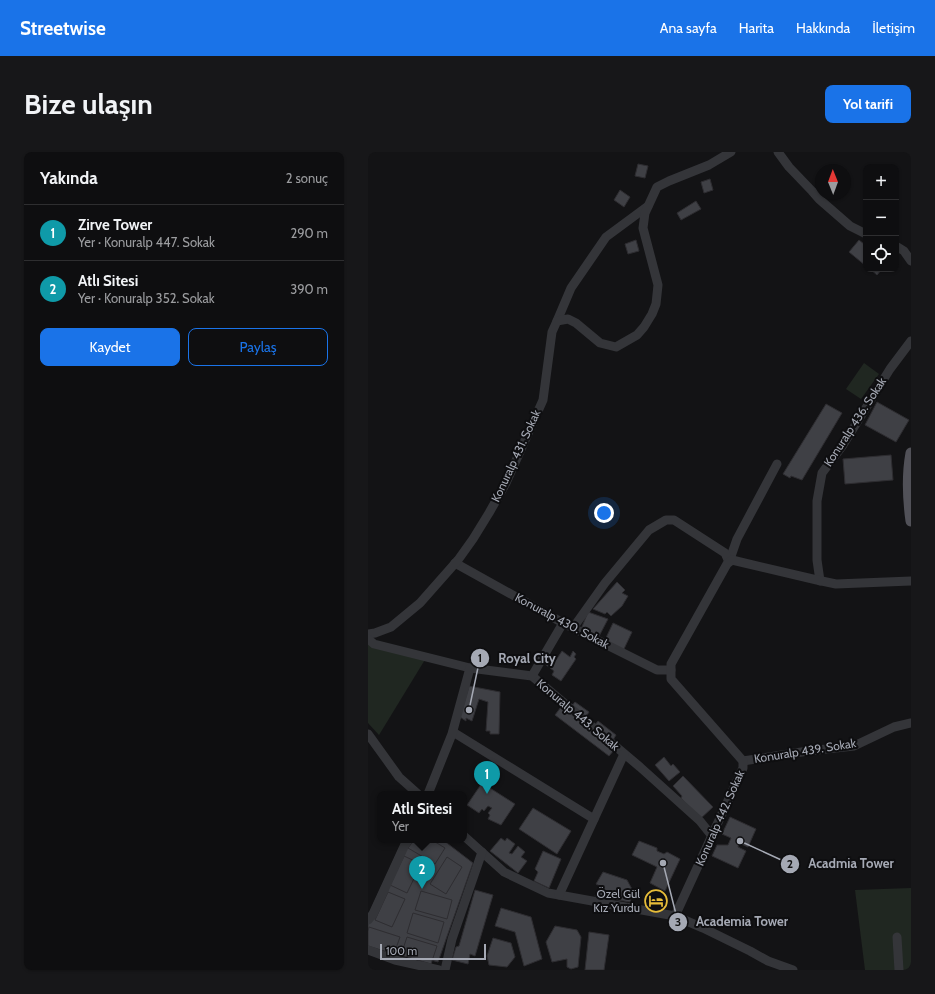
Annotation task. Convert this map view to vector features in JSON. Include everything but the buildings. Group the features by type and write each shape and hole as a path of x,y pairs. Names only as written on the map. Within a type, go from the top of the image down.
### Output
{"main road":[{"path":"911,453 908,482 911,521"}],"street":[{"name":"Konuralp 431. Sokak","path":"557,321 568,319 600,343 616,347 637,335 652,314 656,304 658,285 643,228 645,212 648,205 657,188 709,166 731,152"},
{"path":"778,152 789,167 819,199 850,226 863,232"},
{"name":"Konuralp 431. Sokak","path":"368,634 375,633 391,626 420,603 455,563 473,539 506,483 543,400 552,332 571,288 606,237 648,205"},
{"path":"899,248 904,251 911,261"},
{"name":"Konuralp 436. Sokak","path":"820,581 817,560 818,501 822,473 843,445 890,369 911,341"},
{"path":"671,670 671,664 729,562 737,539 777,464"},
{"path":"573,628 605,583 629,553 649,530 666,520 674,520 725,553 729,562"},
{"path":"729,562 732,560 836,584 911,581"},
{"name":"Konuralp 430. Sokak","path":"455,563 563,623 657,670 671,670"},
{"path":"532,676 563,623"},
{"name":"Konuralp 443. Sokak","path":"368,639 374,644 470,668 532,676 640,767 700,821 712,836"},
{"path":"429,791 453,732 470,668"},
{"name":"Konuralp 442. Sokak","path":"671,670 671,679 743,761 743,768 675,916"},
{"name":"Konuralp 439. Sokak","path":"743,761 808,751 854,746 894,727 911,723"},
{"path":"453,732 594,819"},
{"path":"368,734 398,777 414,791"},
{"path":"559,896 624,754"},
{"path":"467,839 504,872 548,893 675,916 704,928 768,961 793,970"},
{"path":"368,920 373,914 406,843"},
{"path":"445,970 452,939 482,852"},
{"path":"897,937 899,970"},
{"path":"368,950 395,960 439,970"}],"shaded area":[{"path":"864,363 879,374 861,399 846,389"},
{"path":"368,644 426,658 379,735 368,723"},
{"path":"911,888 911,970 865,970 855,890"}],"place":[{"name":"Royal City","path":"469,710"},
{"name":"Zirve Tower","path":"487,794"},
{"name":"Acadmia Tower","path":"740,841"},
{"name":"Academia Tower","path":"663,863"},
{"name":"Atlı Sitesi","path":"422,889"},
{"name":"Özel Gül Kız Yurdu","path":"656,901"}]}
